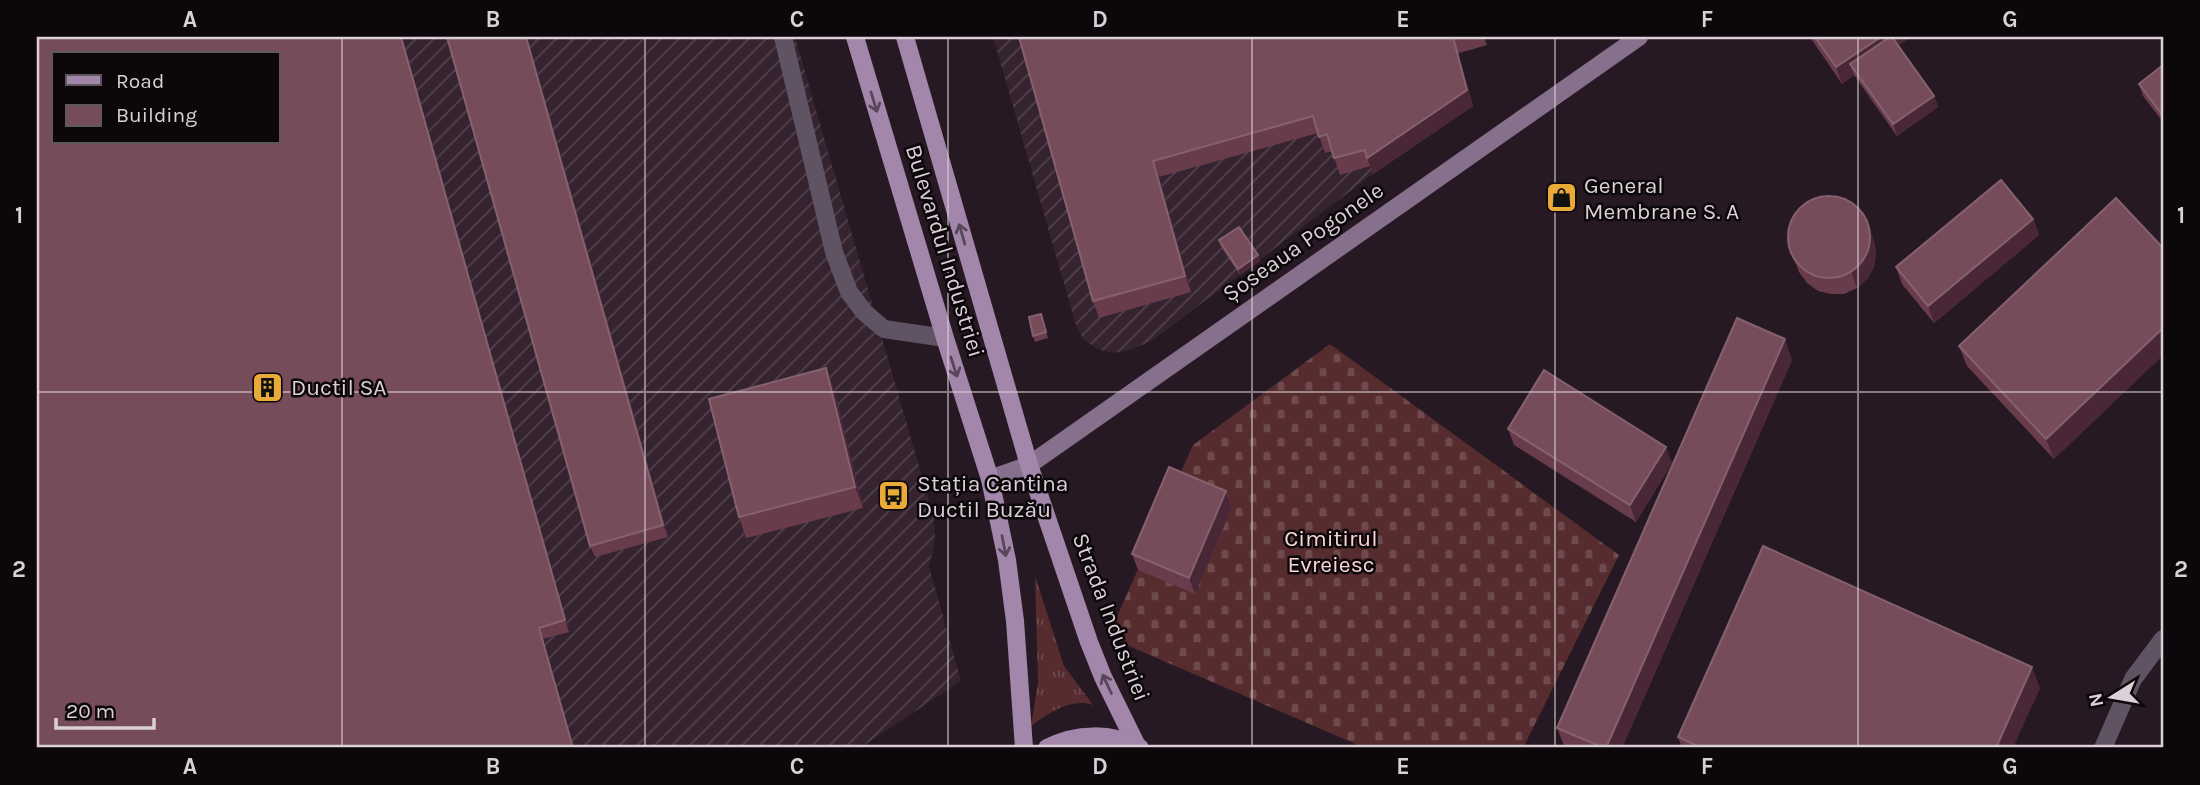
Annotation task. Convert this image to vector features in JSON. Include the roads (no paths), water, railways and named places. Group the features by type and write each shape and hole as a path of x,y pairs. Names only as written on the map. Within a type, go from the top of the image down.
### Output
{"main road":[{"name":"Bulevardul Industriei","path":"855,37 990,479"},
{"name":"Bulevardul Industriei","path":"905,37 1029,465"},
{"name":"Șoseaua Pogonele","path":"990,479 1029,465 1639,37"},
{"name":"Strada Industriei","path":"1029,465 1089,642 1103,677 1139,747"},
{"path":"990,479 1007,560 1015,621 1024,748"},
{"path":"1047,748 1078,737 1108,737 1139,747"}],"street":[{"path":"783,37 834,252 849,292 864,312 884,329 945,338"},
{"path":"2104,748 2133,679 2163,639"}],"place":[{"name":"General Membrane S. A","path":"1561,198"},
{"name":"Ductil SA","path":"268,387"},
{"name":"Stația Cantina Ductil Buzău","path":"894,496"}],"park label":[{"name":"Cimitirul Evreiesc","path":"1331,551"}]}
